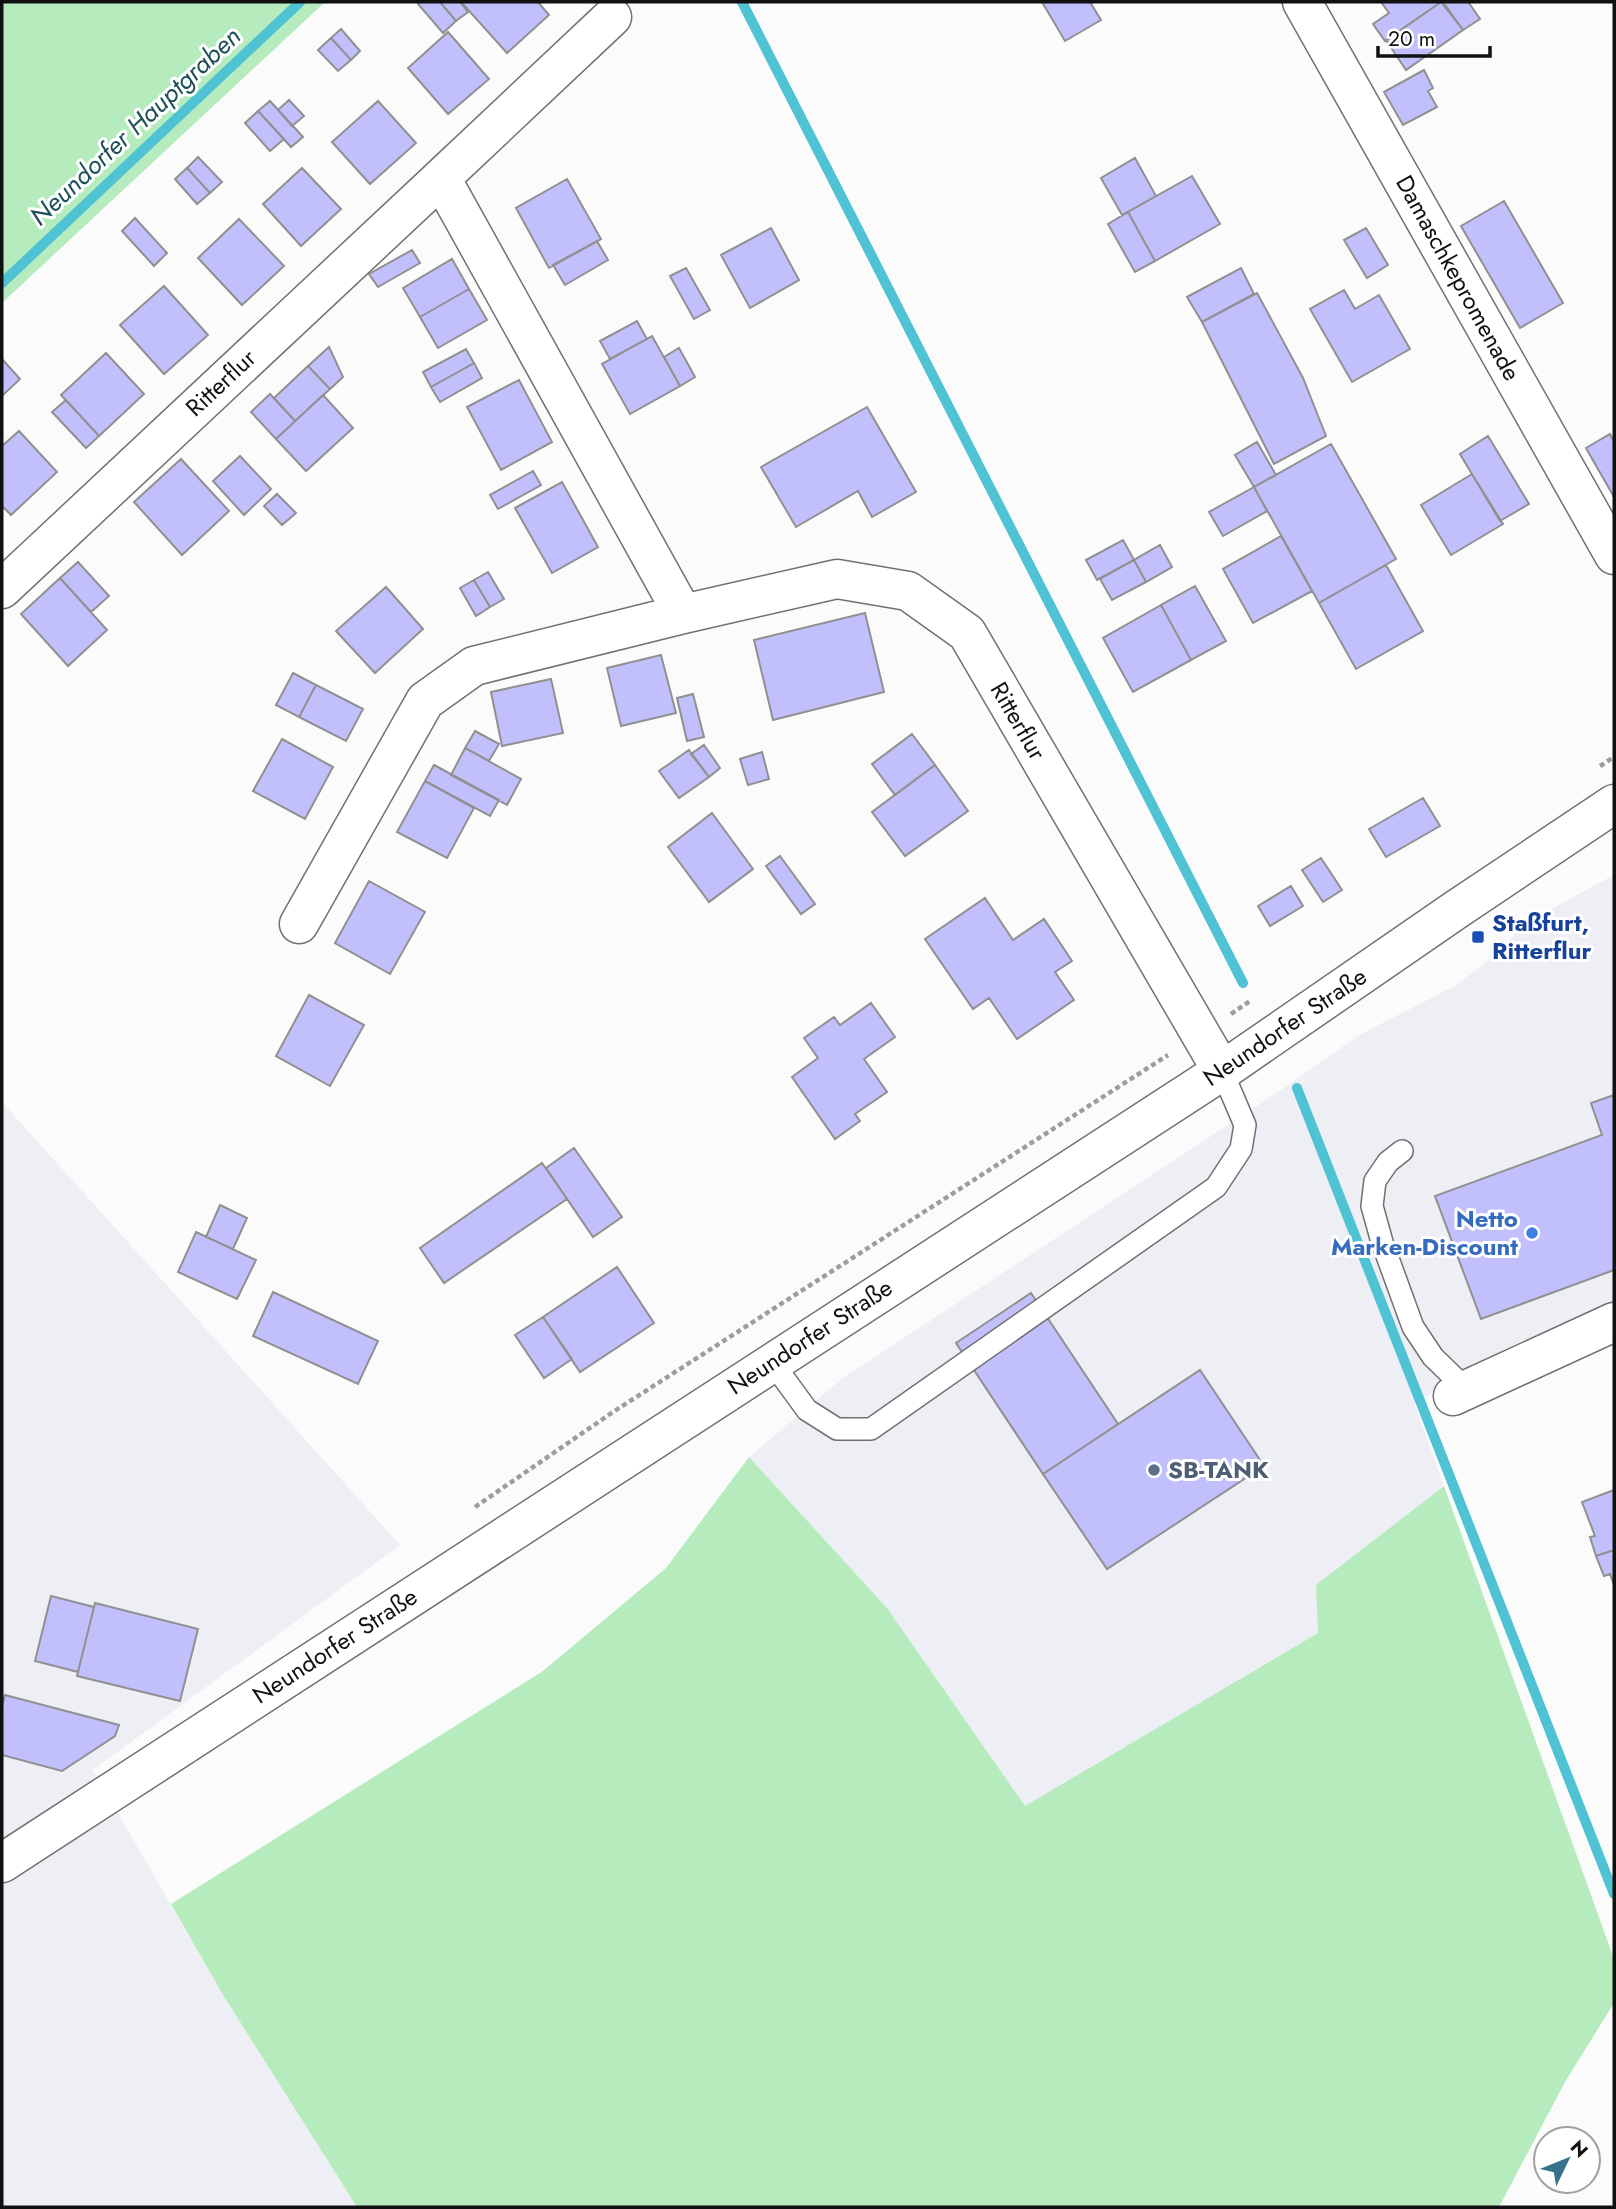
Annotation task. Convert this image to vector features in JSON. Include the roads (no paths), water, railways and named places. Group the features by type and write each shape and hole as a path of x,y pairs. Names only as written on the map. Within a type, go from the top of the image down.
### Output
{"street":[{"name":"Damaschkepromenade","path":"1308,4 1614,555"},
{"name":"Ritterflur","path":"2,589 612,17"},
{"path":"441,177 683,614"},
{"name":"Ritterflur","path":"299,924 425,701 474,666 837,579 908,591 967,633 1222,1071"},
{"name":"Neundorfer Straße","path":"2,1863 1222,1071 1614,804"},
{"path":"1460,1393 1614,1322"}],"lane":[{"path":"772,1362 807,1410 837,1429 871,1429 1216,1186 1241,1149 1245,1125 1222,1071"},
{"path":"1402,1151 1388,1162 1375,1181 1372,1206 1413,1327 1460,1393"}],"waterway":[{"name":"Neundorfer Hauptgraben","path":"2,283 300,2"},
{"path":"742,2 1243,983"},
{"path":"1297,1088 1614,1894"}],"place":[{"name":"Staßfurt, Ritterflur","path":"1478,937"},
{"name":"Netto Marken-Discount","path":"1532,1233"},
{"name":"SB-TANK","path":"1154,1470"}]}
